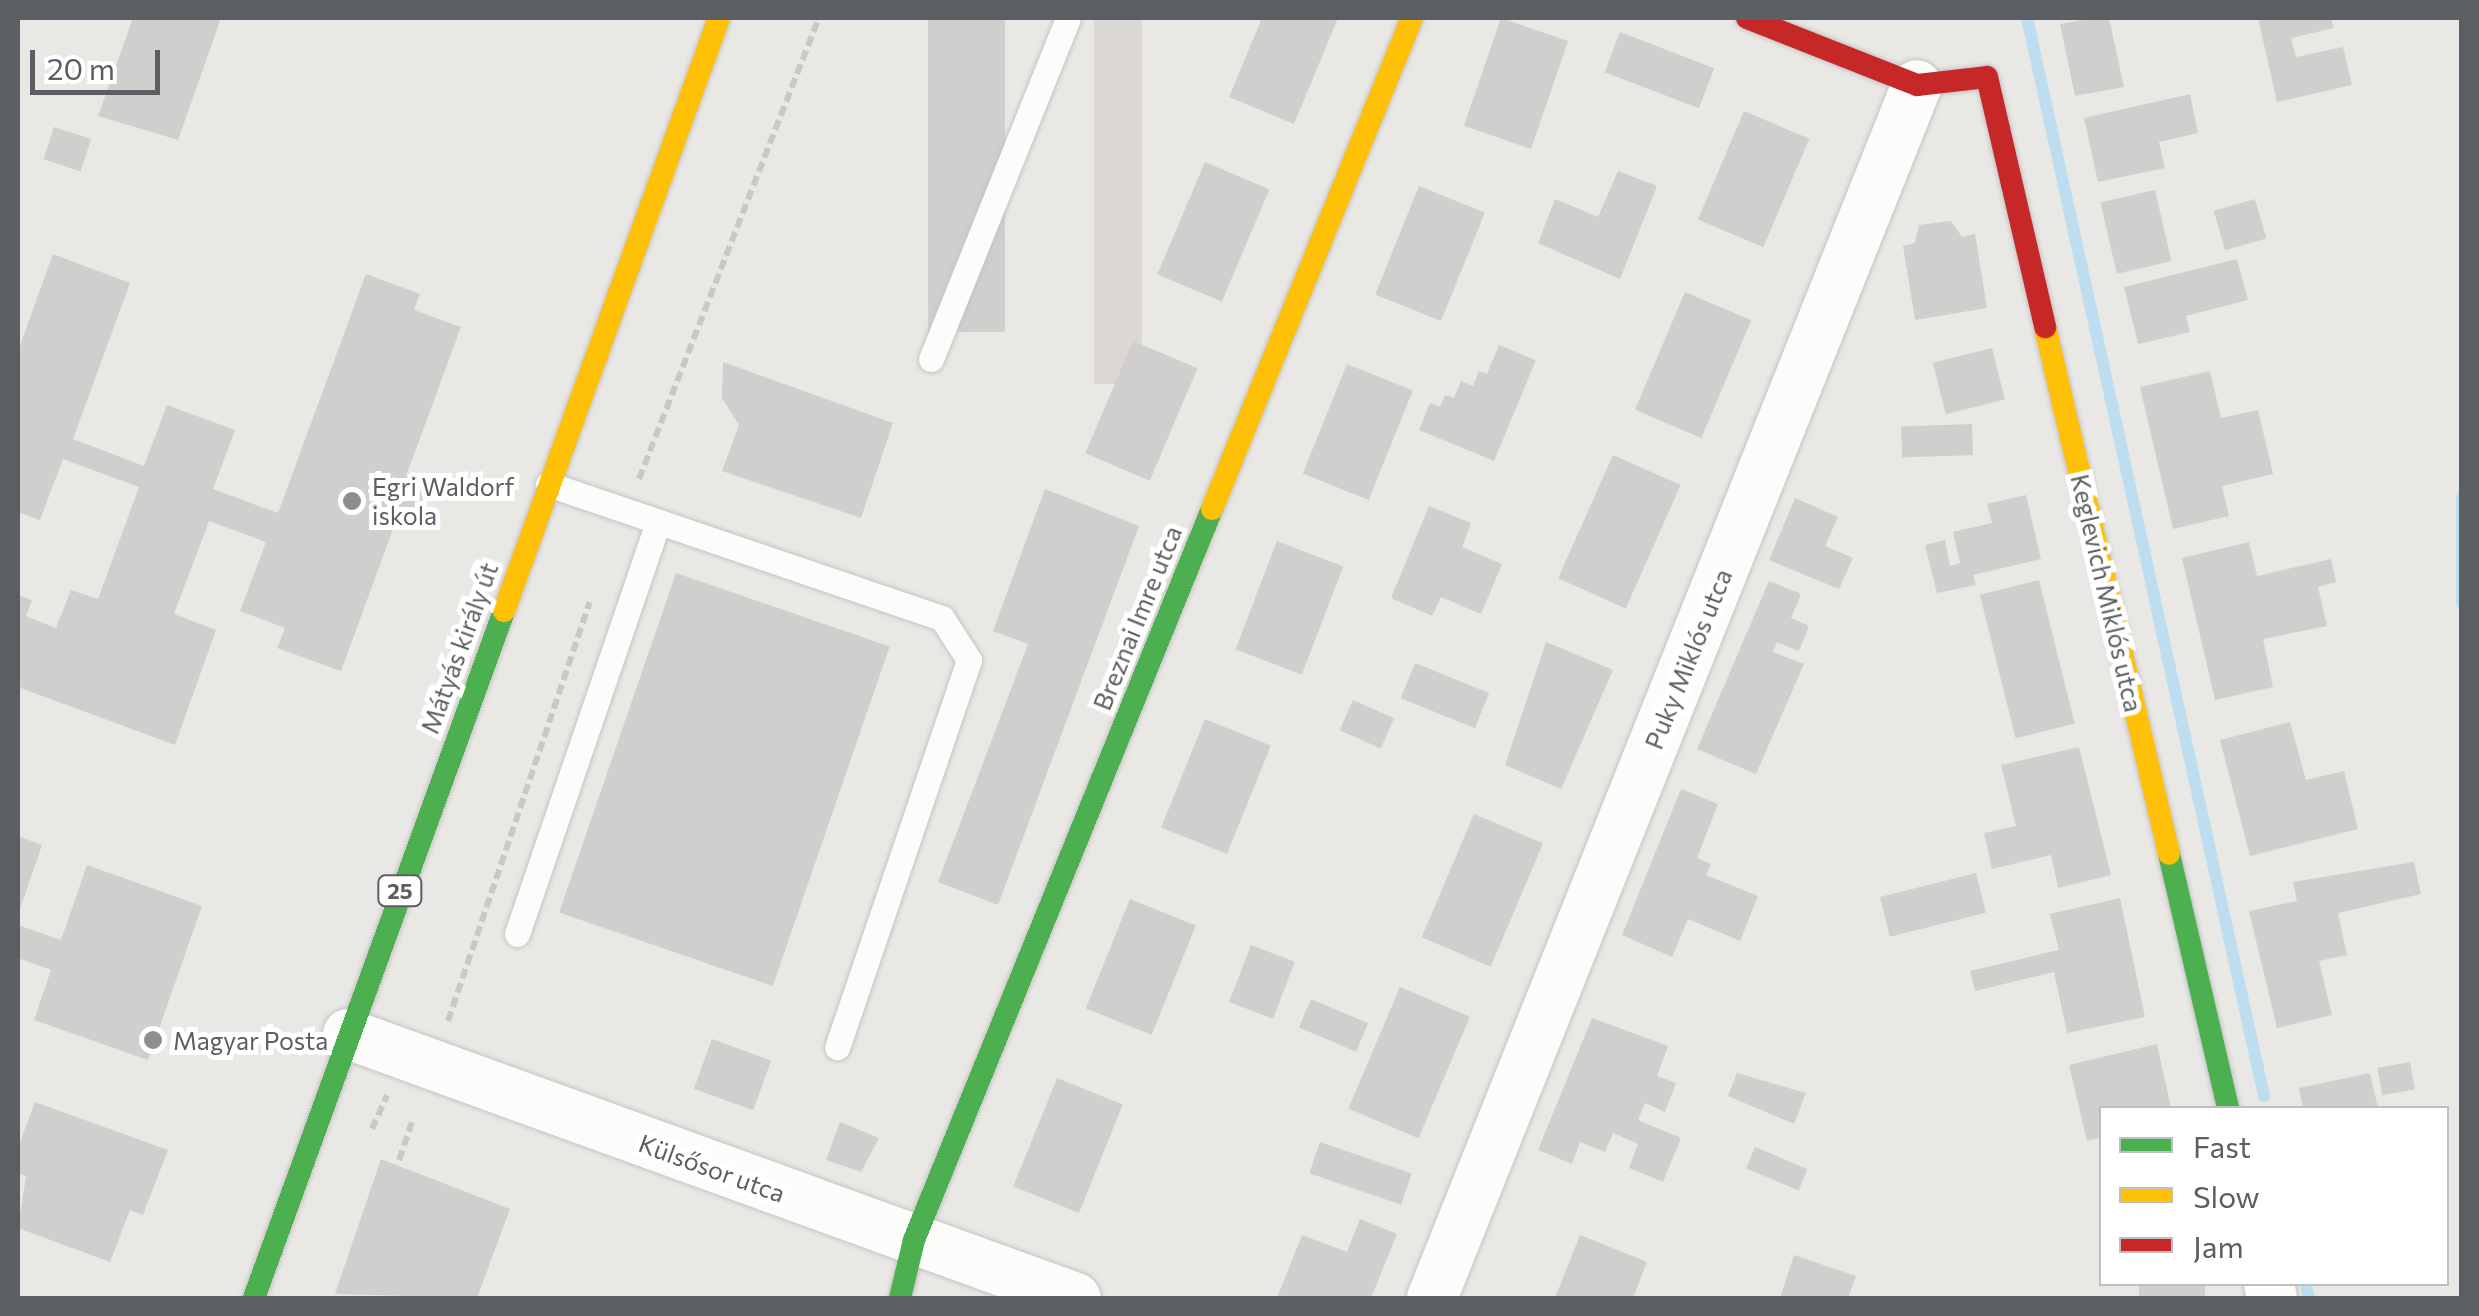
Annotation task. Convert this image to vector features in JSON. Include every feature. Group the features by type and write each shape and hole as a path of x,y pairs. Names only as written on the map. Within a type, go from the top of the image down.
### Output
{"street":[{"name":"Mátyás király út","path":"254,1298 718,18"},
{"name":"Breznai Imre utca","path":"900,1298 914,1240 1412,18"},
{"path":"1747,18 1917,85"},
{"name":"Keglevich Miklós utca","path":"1917,85 1987,77 2228,1106"},
{"name":"Puky Miklós utca","path":"1432,1298 1917,85"},
{"name":"Külsősor utca","path":"348,1034 432,1068 1076,1298"}],"lane":[{"path":"931,359 1068,18"},
{"path":"548,484 942,618 968,660 837,1046"},
{"path":"517,934 658,522"}],"path":[{"path":"371,1133 385,1096 432,1068"},
{"path":"399,1160 412,1122"}],"shaded area":[{"path":"1094,18 1142,18 1142,384 1094,384"}],"building":[{"path":"133,18 221,18 178,140 98,116"},
{"path":"928,18 1005,18 1005,332 928,332"},
{"path":"1262,18 1338,18 1294,124 1229,97"},
{"path":"1501,18 1568,41 1531,149 1464,126"},
{"path":"2109,18 2124,87 2075,96 2060,24"},
{"path":"2258,18 2331,18 2334,28 2291,38 2296,57 2343,47 2352,85 2277,102"},
{"path":"1620,32 1714,68 1699,108 1605,72"},
{"path":"2190,94 2198,133 2159,142 2165,168 2098,182 2084,118"},
{"path":"1744,111 1809,139 1763,247 1698,220"},
{"path":"54,127 91,139 81,171 43,159"},
{"path":"1205,162 1269,189 1222,302 1157,274"},
{"path":"1618,171 1657,186 1620,279 1538,243 1555,199 1598,217"},
{"path":"1419,186 1485,213 1441,321 1375,294"},
{"path":"2155,190 2171,261 2117,274 2100,203"},
{"path":"2255,199 2266,238 2225,250 2214,211"},
{"path":"1951,221 1962,237 1975,234 1987,308 1915,320 1903,246 1915,243 1919,225"},
{"name":"Egri Waldorf iskola","path":"53,254 130,283 73,439 144,466 167,405 235,430 213,489 278,513 366,274 420,294 414,310 461,327 406,476 428,483 412,527 396,521 341,671 277,648 285,628 240,611 266,542 209,521 174,614 216,630 175,745 18,687 18,595 32,600 26,616 56,628 71,590 98,599 139,487 63,459 40,520 18,512 18,351"},
{"path":"2237,259 2248,300 2186,316 2190,332 2138,344 2124,287"},
{"path":"1685,292 1751,320 1701,438 1635,410"},
{"path":"1133,341 1197,368 1150,481 1085,453"},
{"path":"1499,345 1536,360 1494,461 1419,430 1430,403 1440,407 1445,395 1454,398 1461,381 1473,386 1479,371 1487,374"},
{"path":"1992,348 2005,399 1946,414 1933,363"},
{"path":"723,362 893,423 861,518 722,471 739,425 722,398"},
{"path":"1347,364 1413,391 1369,500 1303,473"},
{"path":"2210,371 2221,418 2258,410 2273,474 2222,486 2229,516 2173,529 2140,387"},
{"path":"1972,424 1973,455 1902,457 1901,426"},
{"path":"1613,455 1681,485 1626,608 1558,578"},
{"path":"1045,489 1139,526 998,905 938,882 1028,644 993,631"},
{"path":"2026,495 2041,559 1973,575 1976,585 1937,593 1925,545 1945,540 1950,566 1960,563 1953,532 1992,523 1987,504"},
{"path":"1795,498 1838,517 1825,546 1853,558 1839,589 1769,560"},
{"path":"1429,506 1471,523 1462,547 1502,564 1481,614 1441,597 1432,616 1391,598"},
{"path":"1277,541 1343,566 1302,675 1235,649"},
{"path":"2249,542 2257,576 2331,559 2336,582 2318,587 2327,626 2263,639 2273,687 2215,700 2182,558"},
{"path":"676,573 890,647 773,986 559,912"},
{"path":"2039,580 2075,724 2016,738 1980,595"},
{"path":"1769,581 1801,594 1791,618 1809,626 1799,651 1777,642 1773,652 1804,664 1756,774 1697,749"},
{"path":"1546,642 1613,670 1561,789 1505,765"},
{"path":"1415,663 1489,693 1475,728 1401,698"},
{"path":"1353,700 1394,718 1381,748 1340,730"},
{"path":"1205,719 1271,746 1227,854 1161,827"},
{"path":"2290,722 2306,780 2344,771 2358,829 2250,856 2220,740"},
{"path":"2079,747 2111,875 2058,888 2051,855 1992,869 1984,833 2016,826 2001,765"},
{"path":"1681,789 1718,804 1697,858 1711,864 1706,875 1758,896 1740,941 1688,919 1672,957 1622,935"},
{"path":"1474,814 1543,843 1491,967 1422,937"},
{"path":"18,836 42,845 18,915"},
{"path":"2414,862 2421,894 2338,913 2347,955 2319,961 2332,1015 2277,1028 2249,911 2297,901 2293,882"},
{"path":"87,865 202,906 148,1060 34,1020 51,970 18,958 18,925 61,940"},
{"path":"1976,873 1986,913 1890,937 1880,897"},
{"path":"2120,898 2145,1017 2067,1033 2054,972 1975,991 1970,971 2059,950 2050,914"},
{"path":"1130,899 1196,926 1152,1035 1086,1008"},
{"path":"1251,945 1295,962 1273,1019 1229,1002"},
{"path":"1400,987 1470,1017 1418,1138 1348,1109"},
{"path":"1311,999 1368,1023 1356,1052 1299,1028"},
{"path":"1592,1018 1668,1046 1657,1076 1676,1083 1665,1112 1645,1103 1638,1120 1681,1138 1663,1182 1629,1168 1638,1144 1613,1133 1605,1152 1580,1142 1572,1164 1538,1150"},
{"path":"712,1039 771,1061 753,1110 694,1089"},
{"path":"2157,1044 2171,1106 2099,1106 2099,1138 2087,1141 2069,1065"},
{"path":"2410,1062 2415,1090 2382,1095 2378,1068"},
{"path":"1737,1073 1806,1093 1794,1124 1728,1096"},
{"path":"2370,1073 2378,1106 2303,1106 2299,1088"},
{"path":"1057,1078 1123,1105 1079,1213 1013,1186"},
{"path":"35,1102 168,1150 143,1215 130,1210 110,1262 18,1228 26,1176 18,1173 18,1148"},
{"path":"840,1122 879,1138 861,1172 826,1160"},
{"path":"1320,1142 1412,1174 1401,1205 1309,1173"},
{"path":"1755,1147 1807,1169 1798,1190 1746,1168"},
{"path":"381,1159 510,1209 477,1298 335,1294"},
{"path":"1360,1219 1397,1234 1371,1298 1277,1298 1302,1235 1347,1252"},
{"path":"1580,1235 1647,1262 1633,1298 1555,1298"},
{"path":"1794,1255 1856,1276 1848,1298 1780,1298"},
{"path":"2139,1286 2205,1286 2205,1298 2139,1298"}],"waterway":[{"path":"2027,18 2264,1096"},
{"path":"2462,497 2462,602"},
{"path":"2306,1286 2309,1298"}],"traffic: fast":[{"path":"900,1298 914,1240 1212,509"},
{"path":"254,1298 504,611"},
{"path":"2169,854 2228,1106"}],"traffic: slow":[{"path":"504,611 719,18"},
{"path":"1212,509 1412,18"},
{"path":"2045,327 2169,854"}],"traffic: jam":[{"path":"1747,18 1917,85 1987,77 2045,327"}],"place":[{"name":"Egri Waldorf iskola","path":"352,501"},
{"name":"Magyar Posta","path":"153,1040"}]}
